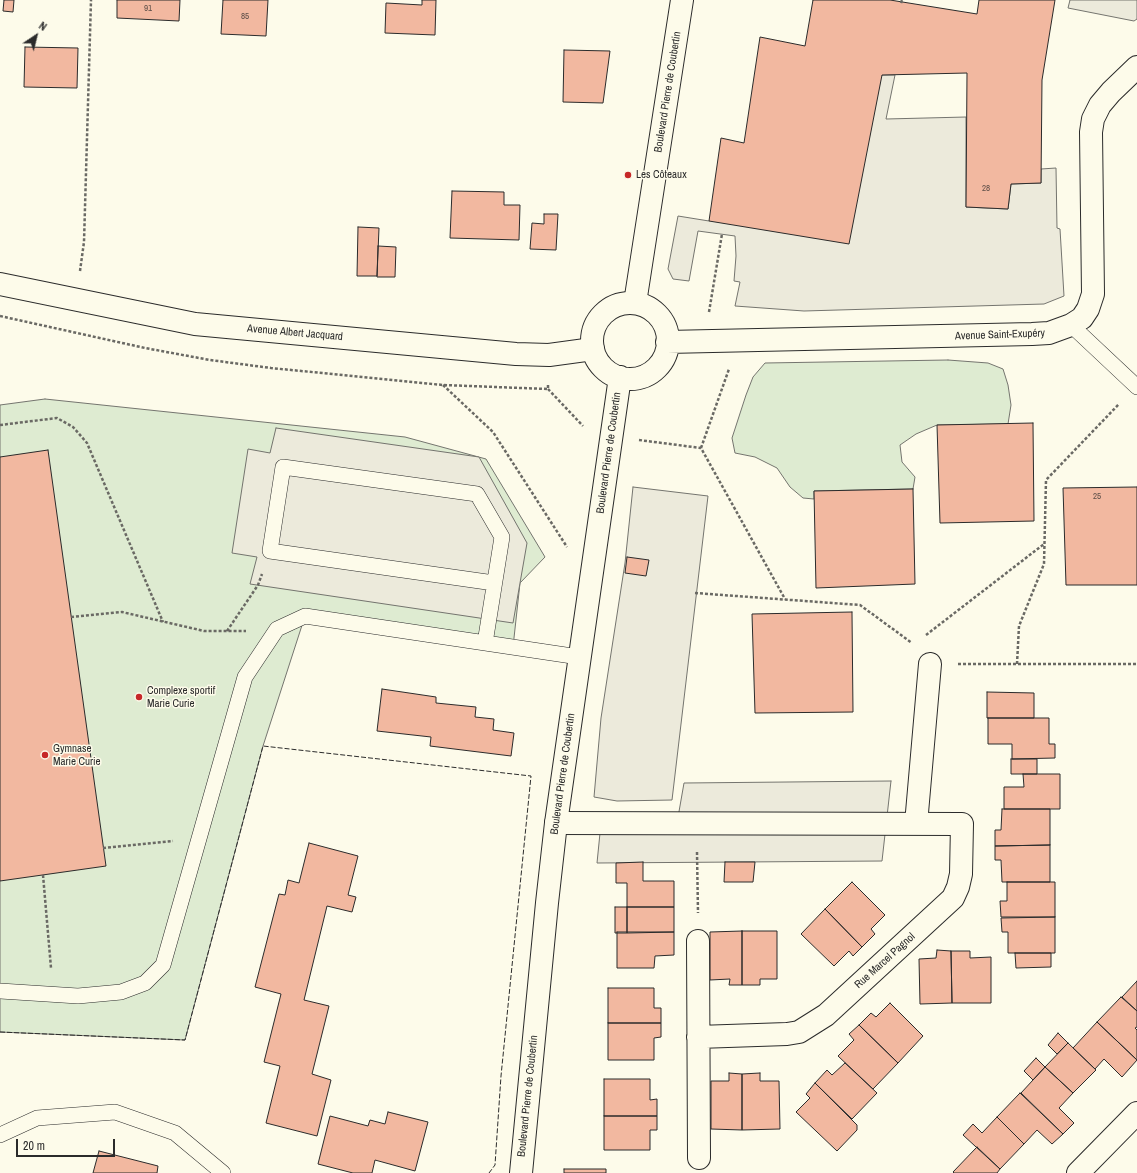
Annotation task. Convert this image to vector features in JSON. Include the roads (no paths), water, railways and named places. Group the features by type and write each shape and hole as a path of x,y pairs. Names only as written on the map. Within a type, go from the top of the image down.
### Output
{"street":[{"name":"Boulevard Pierre de Coubertin","path":"635,303 682,0"},
{"name":"Avenue Saint-Exupéry","path":"668,342 1032,334 1049,333 1071,325 1082,318 1088,309 1093,294 1091,132 1093,119 1104,101 1137,67"},
{"name":"Avenue Albert Jacquard","path":"0,284 195,324 508,354 549,355 593,349"},
{"path":"593,349 594,329 604,313 622,304 635,303 646,307 657,314 666,330 668,342"},
{"name":"Boulevard Pierre de Coubertin","path":"593,349 597,360 604,369 620,377 638,378 654,370 662,360 668,342"},
{"name":"Boulevard Pierre de Coubertin","path":"519,1168 556,823 620,377"},
{"path":"916,824 930,664"},
{"name":"Rue Marcel Pagnol","path":"556,823 962,824 961,874 958,887 953,898 826,1015 799,1032 788,1034 698,1037"},
{"path":"698,941 699,1158"},
{"path":"1078,1173 1137,1113"}],"lane":[{"path":"1071,325 1136,387"},
{"path":"485,643 502,537 477,494 283,467 270,551 494,583"},
{"path":"0,991 78,996 121,992 145,983 163,965 245,677 277,629 305,616 579,657"},
{"path":"0,1135 37,1118 115,1112 175,1133 223,1173"}],"place":[{"name":"Les Côteaux","path":"628,175"},
{"name":"Complexe sportif Marie Curie","path":"139,697"},
{"name":"Gymnase Marie Curie","path":"45,755"}]}
